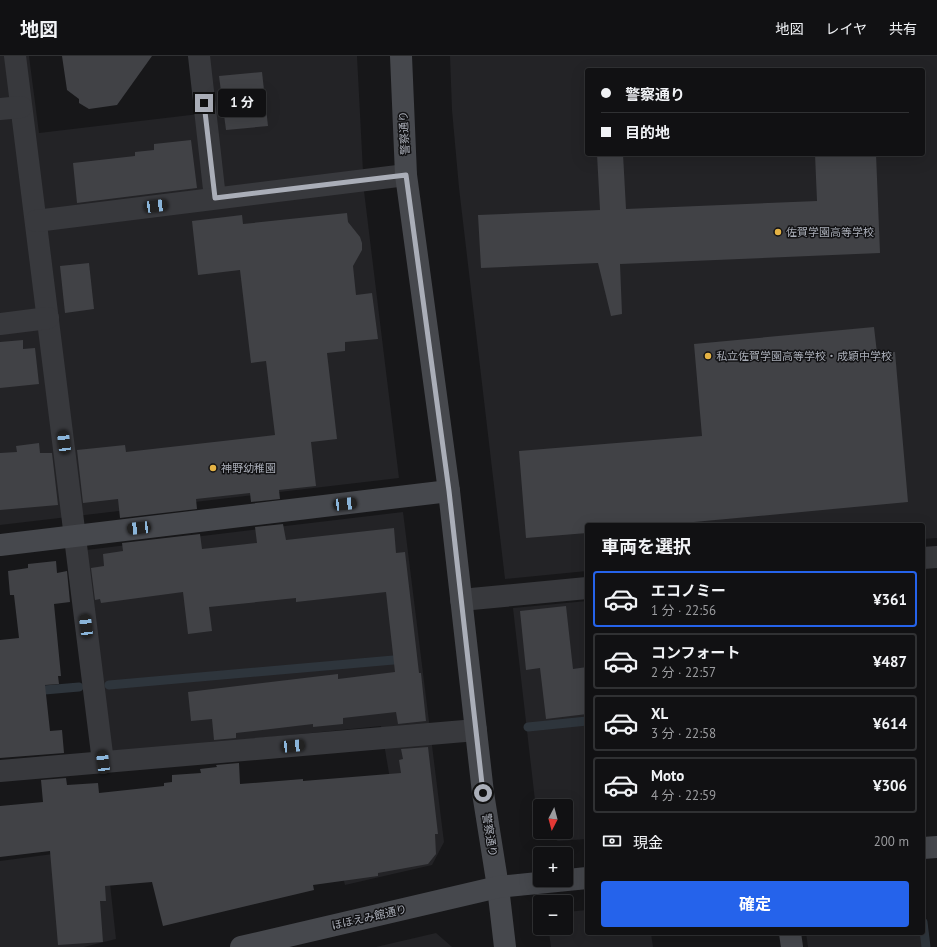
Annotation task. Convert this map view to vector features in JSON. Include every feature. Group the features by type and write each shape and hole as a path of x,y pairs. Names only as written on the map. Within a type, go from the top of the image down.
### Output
{"street":[{"path":"15,56 103,762"},
{"path":"198,56 215,198"},
{"name":"警察通り","path":"401,56 406,175 449,491 483,793 498,886 505,947"},
{"path":"0,109 21,107"},
{"path":"36,221 406,175"},
{"path":"0,324 48,318"},
{"path":"0,545 449,491"},
{"path":"925,558 937,557"},
{"path":"461,600 585,588"},
{"path":"0,771 476,730"},
{"path":"925,848 937,847"},
{"name":"ほほえみ館通り","path":"241,947 498,886 585,878"},
{"path":"790,935 792,947"}],"shaded area":[{"path":"0,56 29,56 39,133 199,114 192,56 357,56 364,191 399,478 0,525"},
{"name":"私立佐賀学園高等学校・成穎中学校","path":"450,56 937,56 937,538 925,539 925,523 585,523 585,571 505,579 459,188 452,110"},
{"path":"403,512 444,842 432,865 345,885 328,819 395,809 381,726 111,753 86,550"},
{"path":"585,601 585,839 558,841 555,839 573,839 573,799 535,799 513,608"},
{"path":"106,847 116,939 84,947 0,947 0,861"},
{"path":"585,910 585,935 651,935 653,947 551,947 549,935 573,935 573,911"},
{"path":"436,933 452,947 376,947"},
{"path":"806,935 921,935 923,947 808,947"}],"building":[{"path":"62,56 152,56 117,105 89,109 79,103 79,99 67,90"},
{"path":"262,72 268,126 226,130 219,76"},
{"path":"191,140 197,188 77,203 73,163 135,156 135,152 154,150 154,144"},
{"path":"597,156 623,156 626,209 817,201 815,156 876,156 880,253 620,264 622,314 611,316 598,263 481,268 478,215 600,210"},
{"path":"347,213 348,222 360,237 362,243 362,250 353,266 356,295 372,293 378,339 345,342 345,351 327,353 337,439 311,442 316,486 279,490 280,499 251,502 250,493 196,499 197,509 120,518 118,499 83,503 77,450 125,445 126,452 275,435 266,361 251,363 240,270 198,275 192,221 242,215 243,224"},
{"path":"89,263 94,309 65,313 60,266"},
{"path":"874,327 877,353 895,352 908,502 683,523 585,523 585,533 526,538 519,451 702,436 694,344"},
{"path":"23,340 23,349 35,348 39,384 0,388 0,342"},
{"path":"39,443 40,453 52,453 58,505 0,510 0,453 17,452 16,446"},
{"path":"283,524 286,540 394,528 396,553 405,552 426,721 398,724 396,712 343,718 343,724 313,727 313,724 236,733 236,738 214,740 212,719 191,721 188,692 338,674 338,679 395,672 386,592 296,602 296,598 209,607 212,631 188,634 183,592 101,603 100,599 95,600 91,568 104,566 103,554 123,551 122,543 200,534 202,549 257,543 255,527"},
{"path":"56,561 57,573 67,571 70,602 54,604 61,676 58,676 59,684 45,685 50,731 62,730 64,753 0,758 0,640 19,638 14,595 10,595 8,571 28,568 28,564"},
{"path":"566,606 573,669 585,667 585,714 546,719 540,668 526,670 520,611"},
{"path":"428,747 438,834 435,834 436,854 428,864 378,873 378,876 313,885 314,890 163,926 152,882 105,886 106,901 100,901 103,942 58,945 50,851 0,857 0,806 43,802 41,780 66,778 67,785 98,783 99,793 164,786 164,783 172,782 172,775 201,773 200,769 217,767 216,765 239,763 240,784 303,779 303,781 401,773 399,760 403,759 401,749"}],"waterway":[{"path":"109,685 405,659"},
{"path":"33,691 79,687"},
{"path":"528,727 585,721"},
{"path":"925,935 926,947"}],"place":[{"name":"佐賀学園高等学校","path":"778,232"},
{"name":"私立佐賀学園高等学校・成穎中学校","path":"708,356"},
{"name":"神野幼稚園","path":"213,468"}],"route":[{"path":"204,103 215,198 406,175 449,491 483,793"}]}
